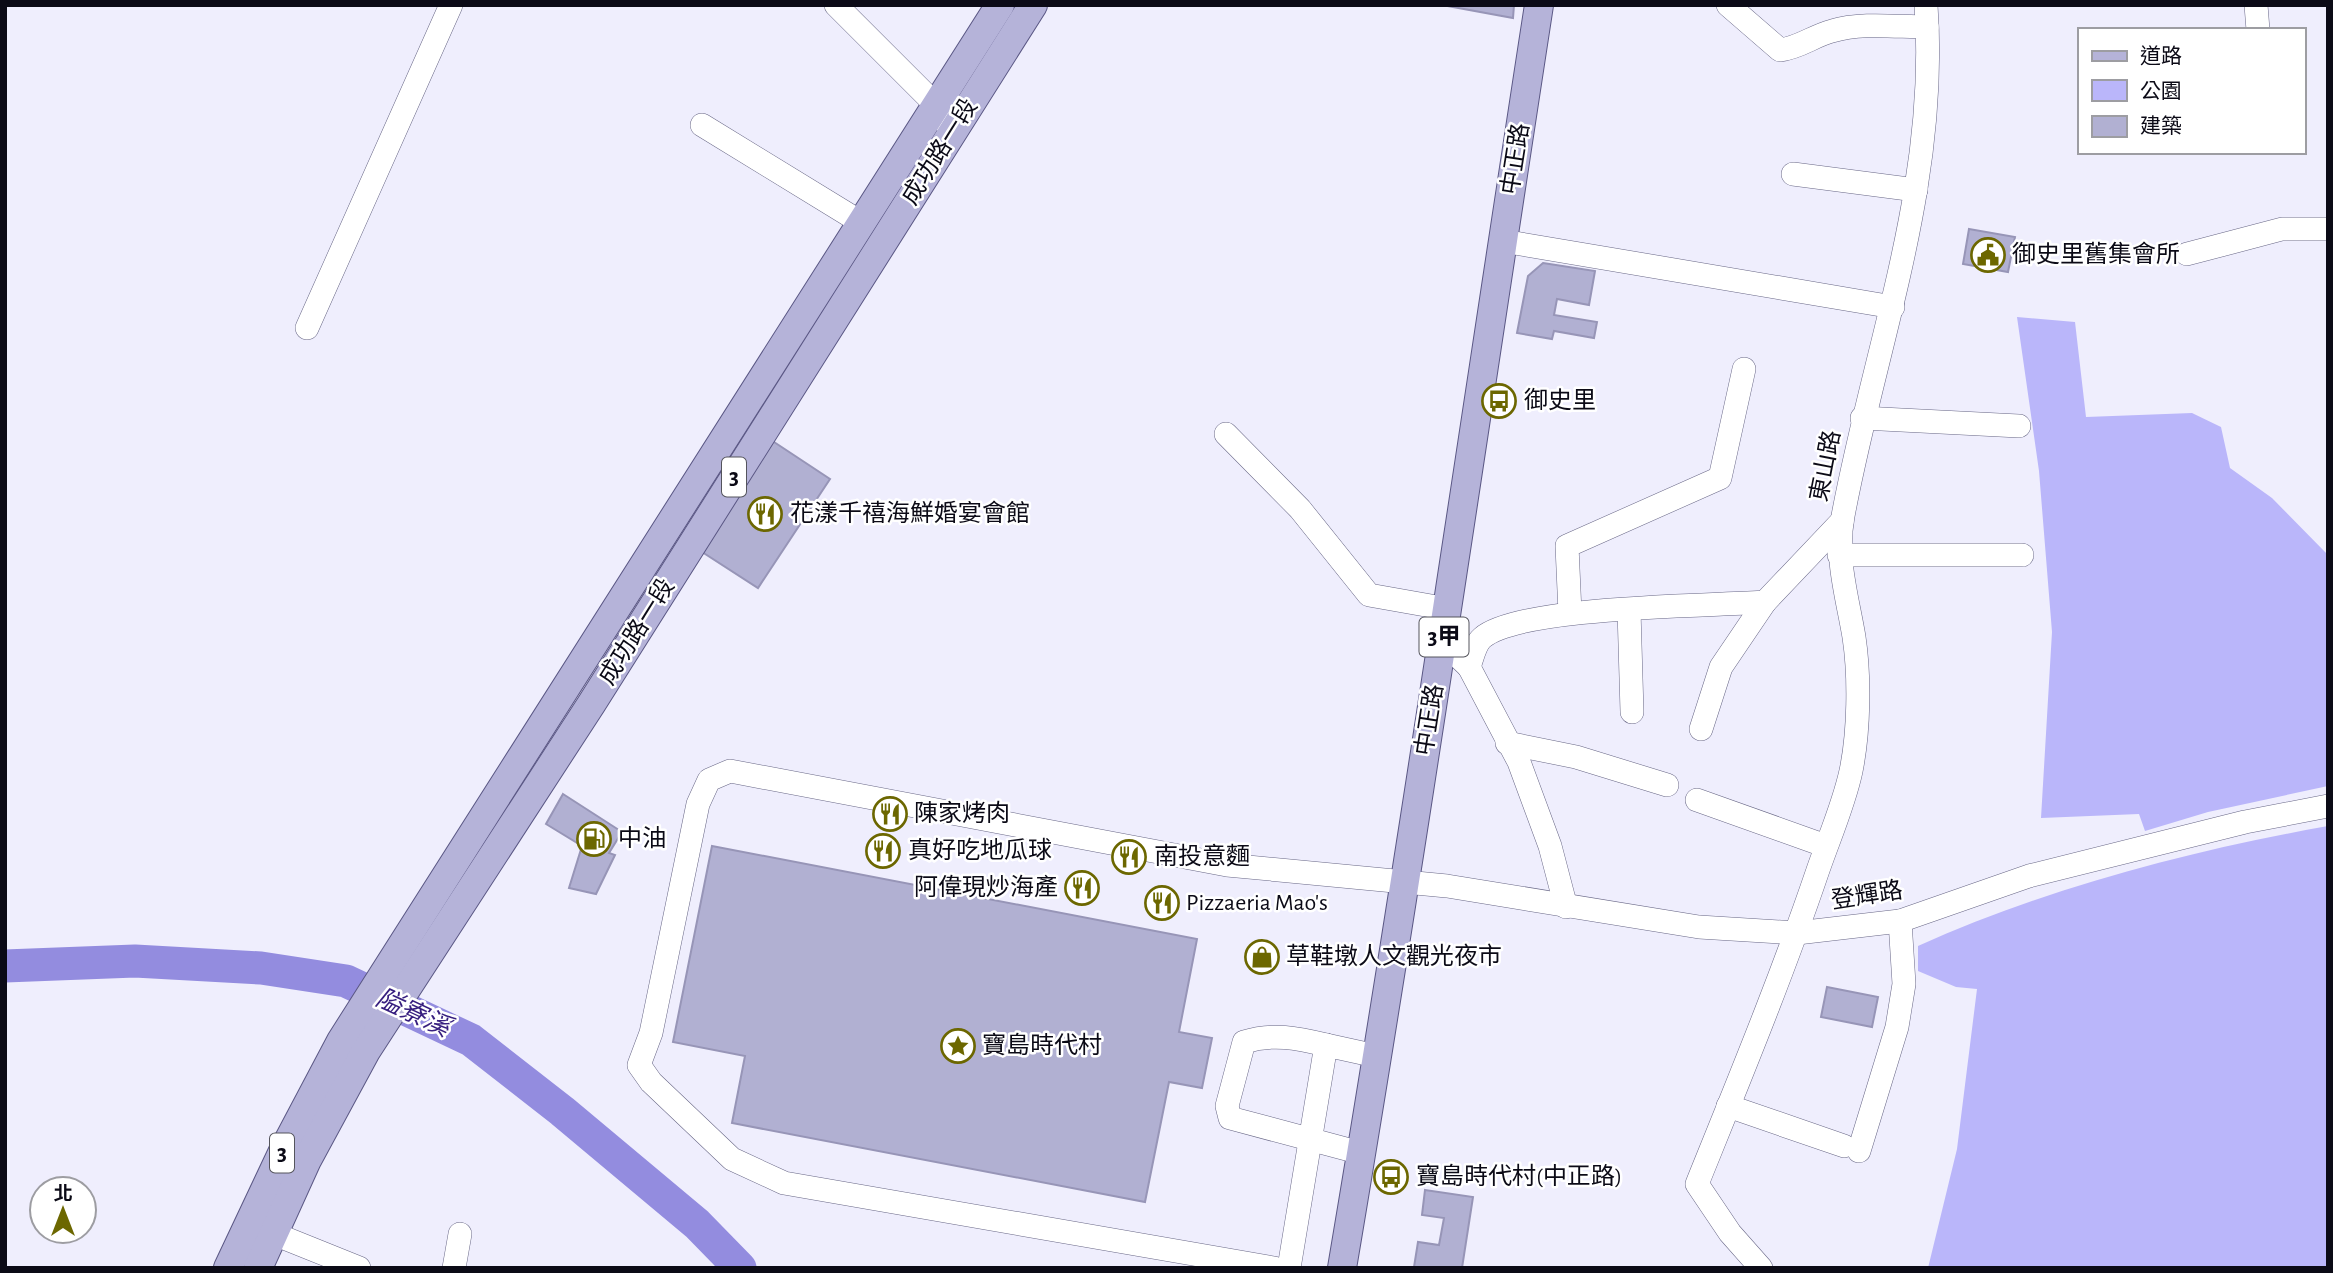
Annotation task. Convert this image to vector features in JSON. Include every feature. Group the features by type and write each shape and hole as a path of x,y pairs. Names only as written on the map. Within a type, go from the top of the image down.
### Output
{"main road":[{"name":"成功路一段","path":"258,1268 307,1160 354,1046 402,946 1000,5"},
{"name":"成功路一段","path":"228,1268 285,1147 354,1046 434,948 1033,5"},
{"name":"中正路","path":"1342,1268 1443,642 1539,5"}],"street":[{"path":"307,328 451,5"},
{"path":"836,5 936,105 948,139"},
{"path":"1728,5 1780,50 1794,48 1830,31 1926,16"},
{"path":"2256,5 2258,28"},
{"name":"東山路","path":"1760,1268 1730,1233 1698,1184 1797,933 1851,771 1858,687 1854,636 1844,599 1839,555 1842,521 1862,418 1893,307 1916,190 1926,93 1926,16"},
{"path":"702,125 862,223"},
{"path":"1793,174 1916,190"},
{"path":"2187,254 2282,229 2328,229"},
{"path":"1503,241 1893,307"},
{"path":"1570,613 1567,546 1720,478 1744,369"},
{"path":"1862,418 2019,426"},
{"path":"1226,434 1300,509 1369,595 1448,609"},
{"path":"1701,729 1721,667 1765,602 1842,521"},
{"path":"1839,555 2022,555"},
{"path":"1469,667 1480,639 1504,626 1570,613 1765,602"},
{"path":"1629,610 1632,712"},
{"path":"1443,642 1469,667 1518,762 1550,846 1566,907"},
{"path":"1507,743 1576,757 1667,785"},
{"name":"登輝路","path":"1274,1268 784,1183 732,1159 651,1082 639,1065 651,1033 698,804 709,780 730,771 1227,865 1404,881 1699,927 1797,933 1900,920 2029,876 2245,822 2328,806"},
{"path":"1697,800 1826,845"},
{"path":"1728,1106 1852,1149 1897,1027 1903,984 1900,920"},
{"path":"1361,1153 1230,1118 1227,1106 1244,1042 1263,1036 1292,1037 1376,1056"},
{"path":"1289,1268 1312,1139 1325,1045"},
{"path":"272,1233 359,1268"},
{"path":"454,1268 460,1234"}],"green space":[{"path":"2017,317 2075,322 2086,417 2192,413 2221,427 2230,468 2272,498 2327,554 2328,786 2208,812 2145,831 2139,814 2041,818 2052,632 2039,471"},
{"path":"2328,826 2328,1268 1928,1268 1957,1149 1977,989 1956,987 1918,971 1918,946 2017,906 2119,874 2223,847"}],"building":[{"path":"1442,5 1514,5 1513,18"},
{"name":"御史里舊集會所","path":"1969,229 2015,237 2008,272 1963,264"},
{"path":"1543,263 1595,271 1589,305 1557,299 1554,315 1597,322 1594,338 1554,331 1552,339 1517,333 1528,276"},
{"name":"花漾千禧海鮮婚宴會館","path":"771,440 830,479 758,588 699,550"},
{"name":"中油","path":"563,794 622,832 609,853 615,855 596,894 569,888 582,846 546,824"},
{"path":"712,846 1197,939 1179,1032 1212,1038 1202,1088 1169,1082 1145,1202 732,1123 745,1056 673,1042"},
{"path":"1827,987 1878,997 1872,1027 1821,1017"},
{"path":"1425,1190 1473,1197 1462,1268 1414,1267 1418,1242 1439,1245 1444,1218 1422,1215"}],"waterway":[{"name":"隘寮溪","path":"5,966 135,961 261,968 346,981 471,1040 562,1111 697,1224 740,1268"}],"place":[{"name":"御史里舊集會所","path":"1988,255"},
{"name":"御史里","path":"1499,401"},
{"name":"花漾千禧海鮮婚宴會館","path":"765,514"},
{"name":"陳家烤肉","path":"890,814"},
{"name":"中油","path":"594,839"},
{"name":"真好吃地瓜球","path":"883,851"},
{"name":"南投意麵","path":"1129,857"},
{"name":"阿偉現炒海產","path":"1082,888"},
{"name":"Pizzaeria Mao's","path":"1162,903"},
{"name":"草鞋墩人文觀光夜市","path":"1262,957"},
{"name":"寶島時代村","path":"958,1046"},
{"name":"寶島時代村(中正路)","path":"1391,1177"}]}
